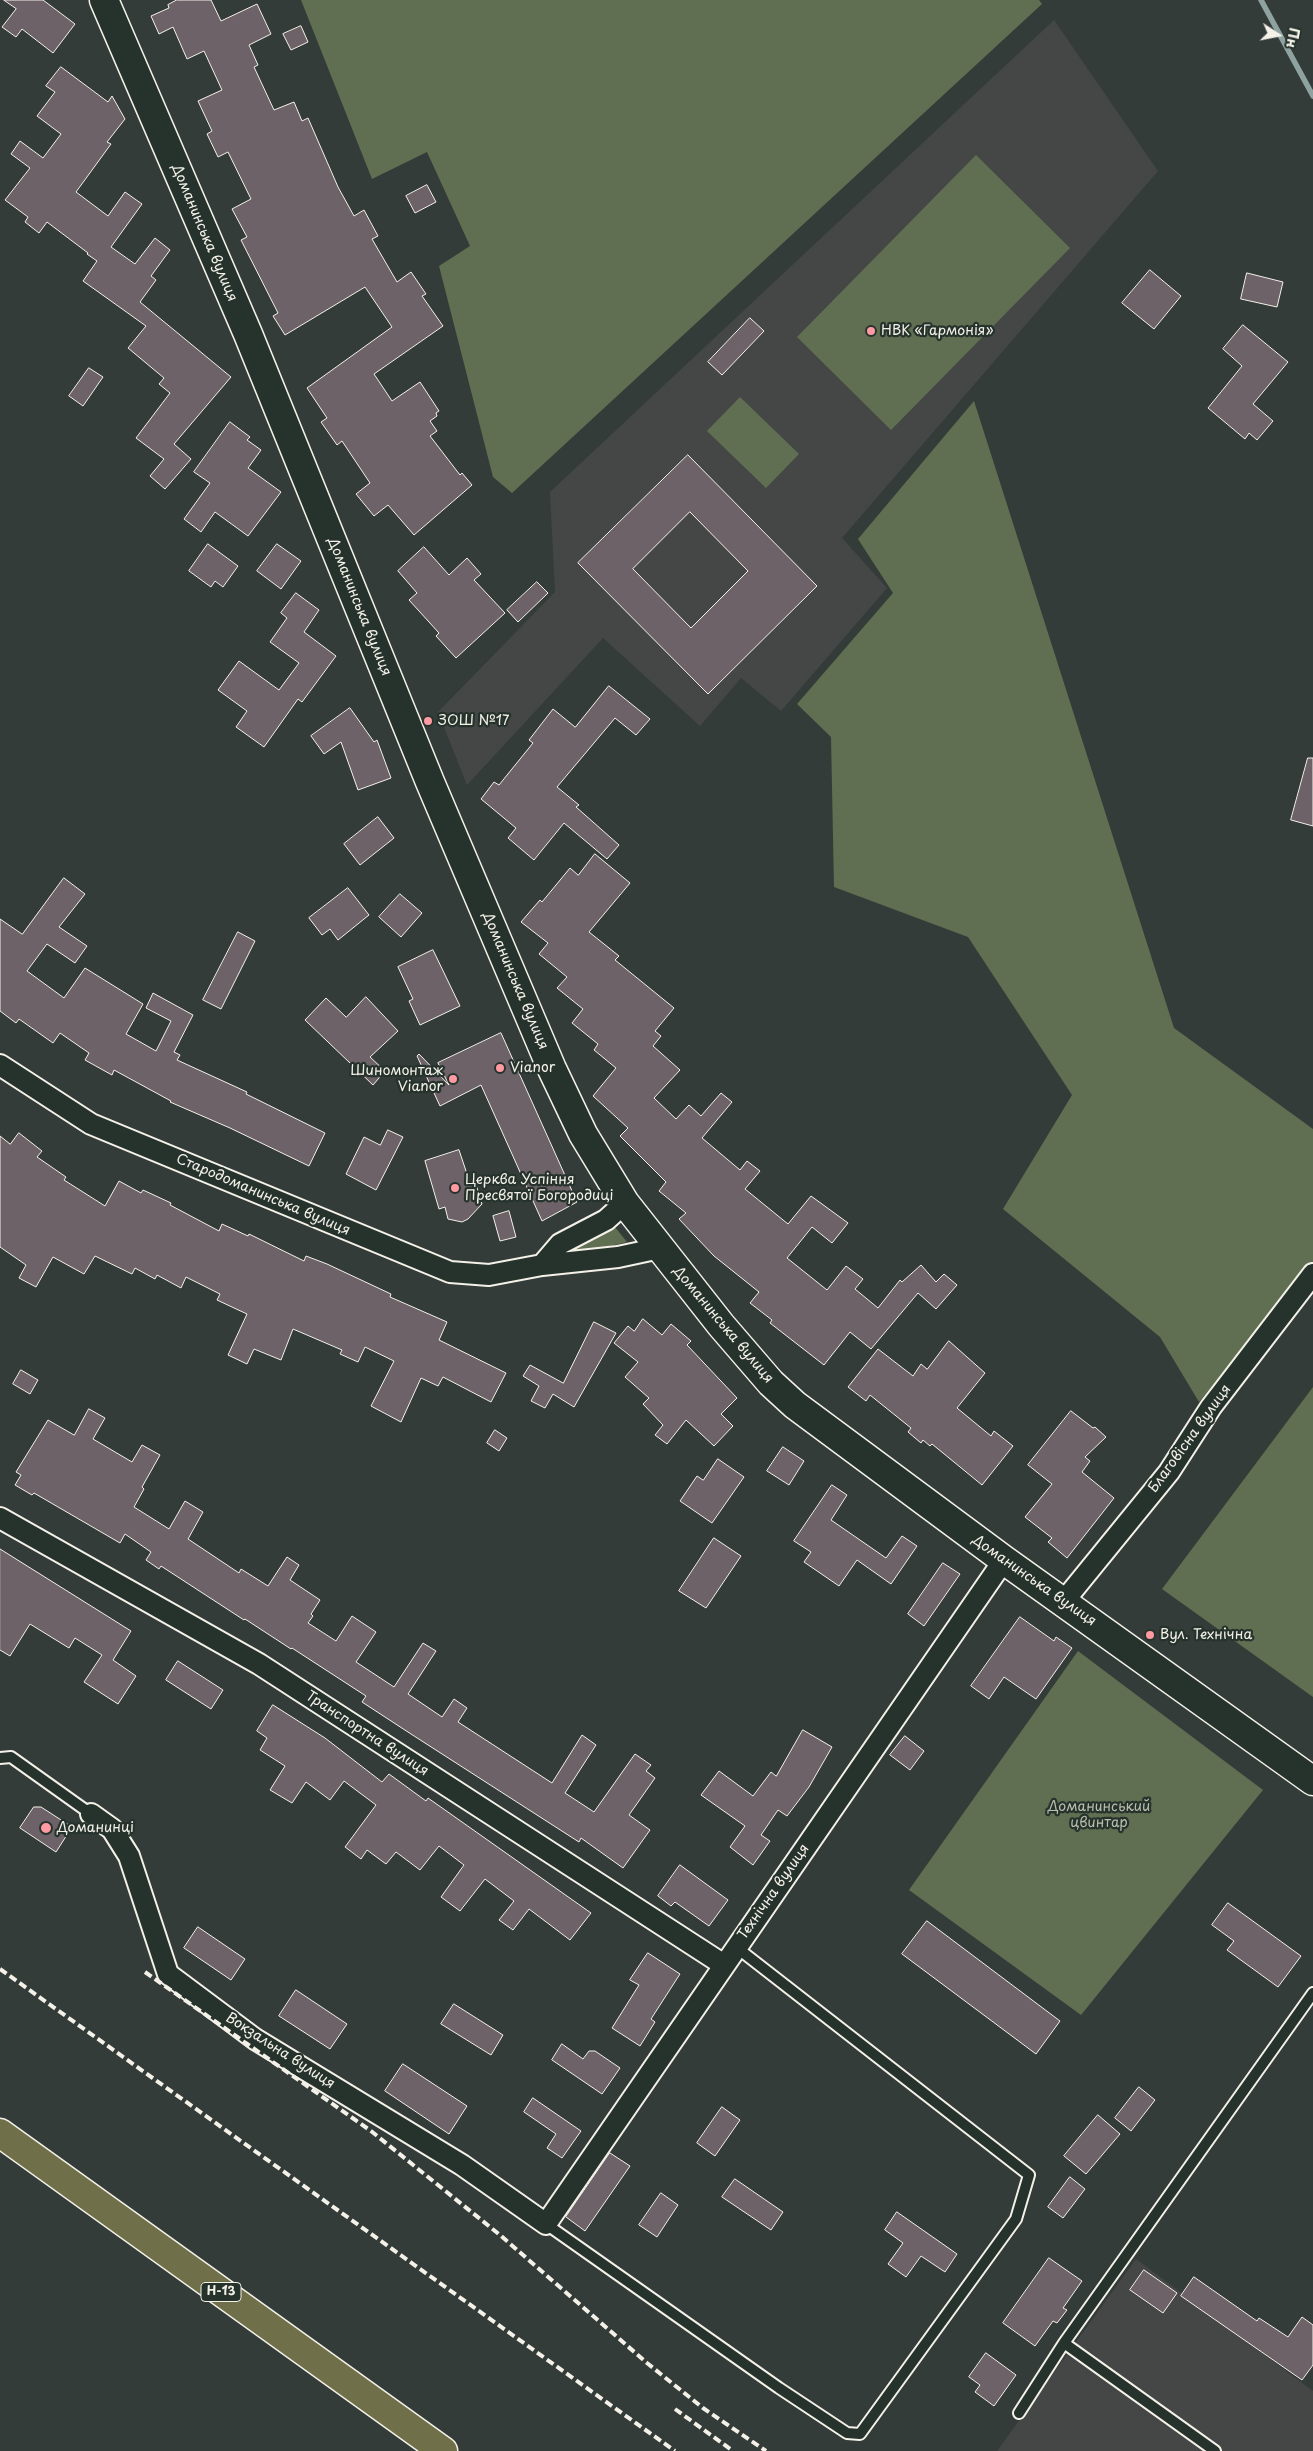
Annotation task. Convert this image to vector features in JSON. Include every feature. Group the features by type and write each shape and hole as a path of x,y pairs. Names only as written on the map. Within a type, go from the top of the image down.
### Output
{"main road":[{"name":"Доманинська вулиця","path":"104,0 248,334 430,782 552,1069 583,1134 625,1203 720,1325 771,1383 826,1430 1313,1781"},
{"name":"Н-13","path":"0,2133 443,2451"}],"street":[{"name":"Стародоманинська вулиця","path":"0,1065 91,1124 450,1272 489,1275 542,1265 618,1257 660,1248"},
{"path":"542,1265 560,1244 606,1220 625,1203"},
{"name":"Благовісна вулиця","path":"1064,1601 1169,1472 1211,1407 1313,1274"},
{"name":"Транспортна вулиця","path":"0,1518 259,1664 724,1965"},
{"name":"Технічна вулиця","path":"546,2224 1004,1560"},
{"name":"Вокзальна вулиця","path":"91,1814 112,1829 129,1856 168,1974 255,2039 462,2165 546,2224"}],"lane":[{"path":"0,1758 11,1756 91,1814"},
{"path":"546,2224 779,2388 847,2433 860,2434 1016,2219 1029,2175 736,1947"},
{"path":"1019,2414 1064,2343 1313,1993"},
{"path":"1064,2343 1215,2451"}],"shaded area":[{"name":"НВК «Гармонія»","path":"1054,20 1158,171 842,538 887,588 781,711 741,678 700,726 603,638 467,785 438,712 555,592 550,492"},
{"path":"1136,2259 1313,2391 1313,2451 997,2451"}],"green space":[{"path":"301,0 1039,0 1042,4 512,493 493,477 439,266 470,246 427,152 372,179"},
{"path":"976,155 1070,248 891,430 797,337"},
{"path":"740,397 799,454 766,488 707,431"},
{"path":"974,401 1174,1028 1313,1129 1313,1263 1199,1402 1160,1337 1003,1209 1072,1095 968,937 834,887 831,737 797,704 893,593 858,539"},
{"path":"615,1227 627,1242 564,1257 562,1252"},
{"path":"1313,1387 1313,1697 1162,1589"},
{"name":"Доманинський цвинтар","path":"1078,1651 1263,1790 1081,2015 909,1890"}],"building":[{"path":"4,0 43,0 75,24 53,53 22,29 16,37 2,27 16,9"},
{"path":"177,0 211,0 221,21 257,4 271,34 249,45 258,65 254,67 274,110 294,102 302,121 308,118 338,187 354,216 364,210 378,236 372,239 397,282 411,272 426,294 422,296 443,326 374,374 392,401 420,382 439,411 436,413 437,416 430,421 437,431 430,436 460,475 462,473 472,485 414,535 388,505 374,516 356,494 370,483 342,441 337,445 321,422 327,418 307,388 392,327 365,287 285,335 273,316 278,313 241,240 247,237 232,209 251,199 228,152 218,157 207,134 212,131 198,101 222,90 204,51 187,59 173,27 159,34 151,16 169,8 168,5"},
{"path":"301,26 308,42 291,50 283,34"},
{"path":"61,67 108,102 112,96 125,119 107,142 111,144 76,192 108,216 125,192 142,204 111,247 135,264 155,238 170,250 151,276 156,280 140,302 231,377 174,444 191,459 165,489 150,476 164,459 136,438 170,393 159,384 164,378 128,348 146,326 83,281 97,261 47,222 39,233 25,222 28,217 5,200 30,168 11,154 20,141 43,158 61,134 37,116 55,92 46,86"},
{"path":"427,185 436,202 415,213 406,196"},
{"path":"1150,270 1181,296 1154,329 1122,303"},
{"path":"1247,273 1283,282 1277,307 1241,299"},
{"path":"750,318 764,331 722,375 708,362"},
{"path":"1243,325 1288,362 1253,404 1273,421 1257,440 1249,433 1245,439 1208,408 1242,366 1223,349"},
{"path":"89,368 103,377 83,406 69,396"},
{"path":"230,422 250,437 247,440 261,450 248,468 281,492 248,536 215,512 201,532 184,519 210,483 194,472"},
{"path":"688,455 817,586 708,694 578,563","holes":["690,512 748,571 691,628 633,569"]},
{"path":"208,544 238,566 223,587 215,581 211,587 189,571"},
{"path":"277,544 301,561 281,589 257,571"},
{"path":"424,547 449,575 467,558 481,574 474,580 505,613 456,658 436,636 439,633 409,600 417,593 398,571"},
{"path":"537,582 548,593 518,622 507,610"},
{"path":"296,593 319,610 304,632 336,656 302,702 298,699 264,747 236,727 247,711 218,690 239,661 279,690 299,663 270,642 287,618 281,613"},
{"path":"609,686 650,719 636,735 615,718 557,787 579,805 576,807 619,845 607,859 564,823 534,860 508,838 516,828 481,799 494,782 499,785 533,743 529,740 553,709 575,727"},
{"path":"350,708 374,742 377,740 391,778 358,790 341,742 324,754 311,736"},
{"path":"1308,758 1313,758 1313,826 1291,820"},
{"path":"378,817 394,838 360,865 344,844"},
{"path":"595,854 630,883 589,932 619,956 615,960 674,1008 655,1031 661,1036 653,1046 680,1070 654,1098 676,1119 689,1105 701,1116 721,1093 732,1102 702,1138 740,1170 747,1161 760,1171 745,1189 788,1224 811,1196 848,1223 832,1243 812,1227 787,1258 827,1290 846,1266 863,1279 855,1289 878,1308 900,1280 902,1282 921,1265 936,1282 944,1274 957,1285 936,1309 918,1293 871,1349 850,1332 824,1365 770,1323 772,1320 750,1303 759,1292 714,1256 679,1219 686,1213 659,1191 666,1182 620,1136 628,1128 593,1096 616,1068 594,1050 598,1044 572,1023 583,1009 557,988 567,977 539,954 548,943 521,922 540,900 542,902 570,868 578,875"},
{"path":"64,878 85,894 59,927 87,946 75,963 47,944 27,971 64,998 85,968 143,1004 126,1034 156,1051 171,1021 146,1008 153,993 193,1015 174,1052 180,1055 177,1060 247,1092 246,1094 325,1133 309,1166 170,1102 114,1070 112,1075 85,1060 89,1053 60,1033 53,1043 19,1019 16,1023 0,1011 0,919 22,934"},
{"path":"348,888 369,915 338,940 330,929 322,935 309,918"},
{"path":"400,894 422,913 401,937 379,917"},
{"path":"238,932 255,941 221,1009 203,1000"},
{"path":"433,950 460,1006 420,1025 409,1001 413,999 398,967"},
{"path":"366,997 398,1031 370,1057 385,1071 373,1085 305,1020 326,998 346,1017"},
{"path":"501,1033 577,1202 542,1221 481,1085 440,1106 417,1056 419,1054 449,1085 438,1063"},
{"path":"388,1130 403,1137 376,1190 346,1174 364,1137 380,1145"},
{"path":"19,1133 42,1151 37,1157 66,1177 64,1180 105,1206 119,1181 141,1193 143,1190 171,1203 170,1205 219,1231 222,1224 248,1236 249,1234 304,1261 306,1256 327,1264 391,1294 390,1297 447,1322 439,1340 506,1373 491,1402 443,1377 438,1386 421,1378 401,1422 371,1406 394,1361 365,1347 358,1362 340,1354 342,1350 293,1329 281,1360 254,1349 247,1364 228,1355 247,1314 217,1300 220,1294 186,1277 181,1288 157,1275 155,1279 135,1268 132,1274 95,1256 84,1274 53,1257 36,1287 19,1278 26,1265 0,1247 0,1136 10,1144"},
{"name":"Церква Успіння Пресвятої Богородиці","path":"459,1150 470,1183 475,1181 482,1204 468,1219 462,1222 448,1219 445,1207 439,1209 425,1161"},
{"path":"509,1211 516,1237 500,1241 493,1216"},
{"path":"643,1319 662,1335 671,1324 691,1341 687,1345 737,1398 721,1414 733,1426 714,1446 686,1420 667,1444 655,1435 663,1425 643,1404 649,1398 625,1377 638,1362 614,1343 628,1326 634,1331"},
{"path":"594,1322 616,1333 574,1407 553,1394 545,1408 531,1401 539,1386 523,1376 530,1365 563,1383"},
{"path":"949,1341 985,1373 957,1408 991,1436 994,1431 1013,1446 982,1485 932,1444 930,1446 923,1440 921,1443 908,1432 911,1428 870,1395 866,1401 848,1387 878,1349 913,1376 921,1364 927,1369"},
{"path":"21,1370 38,1380 30,1394 13,1384"},
{"path":"89,1409 105,1418 93,1439 132,1462 142,1445 160,1455 142,1487 144,1489 134,1507 169,1529 185,1501 203,1512 188,1539 239,1573 241,1569 268,1586 287,1557 299,1565 290,1580 320,1600 311,1614 313,1616 308,1623 336,1641 352,1616 376,1632 356,1662 394,1687 423,1643 436,1651 408,1694 442,1717 454,1699 467,1708 458,1722 552,1783 582,1735 596,1745 565,1793 594,1812 635,1754 651,1765 646,1771 655,1778 629,1815 650,1830 623,1868 581,1838 579,1842 362,1702 366,1696 292,1648 244,1620 161,1566 159,1569 146,1560 151,1552 125,1534 120,1543 34,1493 32,1495 15,1485 21,1475 16,1472 48,1420 74,1435"},
{"path":"1071,1411 1106,1437 1085,1457 1090,1461 1082,1472 1114,1498 1067,1558 1048,1542 1052,1538 1025,1517 1052,1484 1028,1465"},
{"path":"495,1430 507,1438 499,1451 487,1443"},
{"path":"783,1447 804,1461 789,1485 767,1471"},
{"path":"718,1459 744,1477 712,1523 680,1501 697,1476 703,1480"},
{"path":"832,1485 847,1495 831,1520 886,1558 902,1536 917,1546 891,1584 857,1560 839,1586 804,1562 811,1552 794,1541"},
{"path":"714,1538 741,1556 706,1608 679,1591"},
{"path":"0,1549 131,1631 113,1660 136,1676 118,1704 84,1682 102,1655 75,1638 69,1648 30,1624 10,1656 0,1650"},
{"path":"943,1563 960,1574 924,1626 908,1614"},
{"path":"1020,1617 1054,1641 1056,1637 1072,1648 1036,1699 1004,1677 989,1699 971,1686"},
{"path":"178,1661 223,1690 211,1709 166,1680"},
{"path":"273,1705 325,1738 382,1782 389,1774 426,1801 428,1798 591,1913 570,1940 529,1909 513,1930 499,1920 514,1901 485,1879 460,1911 441,1897 464,1865 439,1846 420,1870 396,1852 386,1864 367,1850 361,1859 345,1847 376,1805 344,1781 330,1800 306,1782 292,1803 270,1790 285,1766 260,1750 267,1738 257,1731"},
{"path":"803,1730 832,1747 809,1787 787,1816 778,1810 761,1835 770,1841 753,1865 730,1847 745,1826 701,1795 719,1771 753,1796 771,1772 776,1776"},
{"path":"905,1736 924,1751 910,1770 890,1755"},
{"path":"34,1807 41,1807 72,1827 56,1852 20,1828"},
{"path":"680,1865 728,1900 709,1926 675,1902 671,1906 658,1896"},
{"path":"1228,1903 1301,1956 1278,1987 1227,1950 1234,1941 1212,1925"},
{"path":"927,1921 1060,2021 1036,2054 902,1954"},
{"path":"198,1927 245,1959 231,1980 184,1948"},
{"path":"648,1953 680,1974 651,2019 655,2022 640,2046 612,2028 639,1985 630,1980"},
{"path":"296,1990 347,2024 330,2049 279,2016"},
{"path":"454,2004 503,2035 491,2055 441,2024"},
{"path":"562,2044 583,2059 589,2051 595,2051 620,2068 602,2094 552,2060"},
{"path":"403,2064 467,2106 449,2134 385,2091"},
{"path":"1139,2087 1155,2100 1131,2131 1115,2118"},
{"path":"533,2098 581,2131 562,2158 547,2148 556,2134 524,2112"},
{"path":"722,2107 740,2120 715,2156 697,2143"},
{"path":"1098,2115 1120,2134 1086,2174 1064,2156"},
{"path":"610,2153 630,2166 585,2231 566,2217"},
{"path":"1070,2177 1085,2189 1063,2218 1048,2207"},
{"path":"735,2179 783,2212 771,2230 722,2197"},
{"path":"661,2193 678,2205 657,2237 639,2225"},
{"path":"897,2212 957,2254 945,2272 921,2256 906,2277 888,2264 903,2243 885,2230"},
{"path":"1049,2258 1082,2281 1063,2308 1067,2310 1057,2323 1053,2321 1035,2346 1003,2323"},
{"path":"1144,2270 1177,2293 1163,2313 1130,2290"},
{"path":"1194,2277 1257,2321 1259,2318 1288,2337 1302,2317 1313,2325 1313,2365 1302,2380 1181,2296"},
{"path":"986,2353 1016,2375 994,2406 975,2392 980,2385 969,2377"}],"waterway":[{"path":"1261,0 1313,96"}],"railway":[{"path":"0,1969 675,2451"},
{"path":"145,1972 371,2131 500,2235 647,2363 703,2408 766,2451"},
{"path":"675,2409 733,2451"}],"place":[{"name":"НВК «Гармонія»","path":"871,331"},
{"name":"ЗОШ №17","path":"428,721"},
{"name":"Vianor","path":"500,1068"},
{"name":"Шиномонтаж Vianor","path":"453,1079"},
{"name":"Церква Успіння Пресвятої Богородиці","path":"455,1188"},
{"name":"Вул. Технічна","path":"1150,1635"},
{"name":"Доманинці","path":"46,1828"}]}
